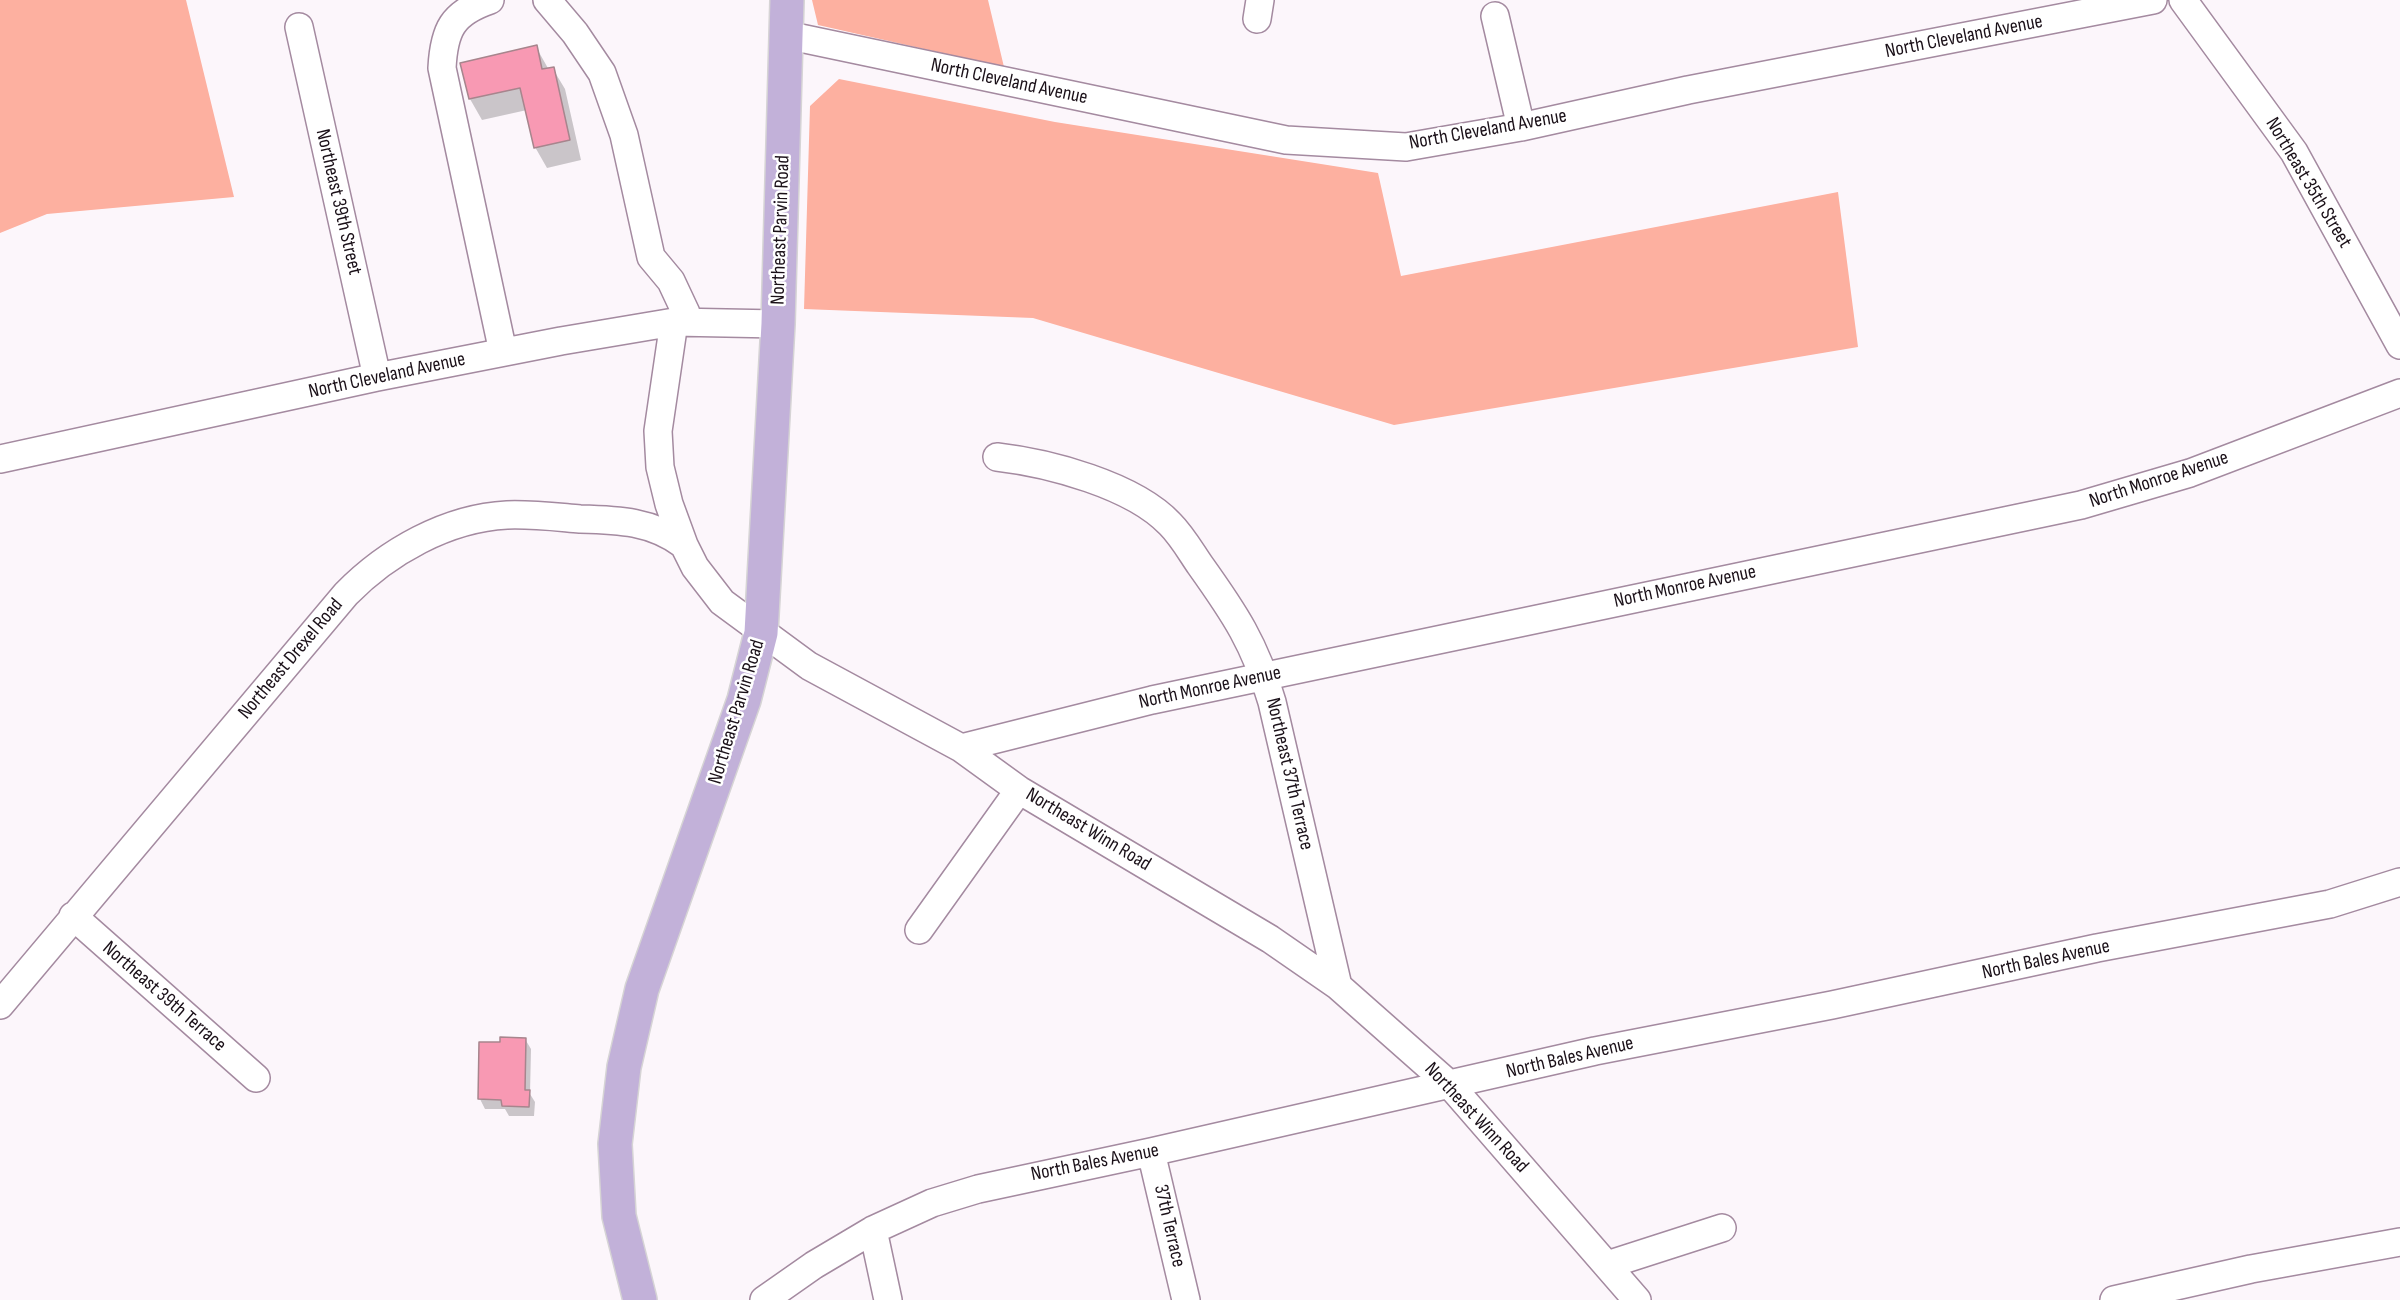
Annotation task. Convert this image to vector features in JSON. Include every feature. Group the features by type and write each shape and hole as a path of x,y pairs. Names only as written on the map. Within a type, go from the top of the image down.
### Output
{"main road":[{"name":"Northeast Parvin Road","path":"780,0 786,35"},
{"name":"Northeast Parvin Road","path":"640,1300 619,1216 615,1144 624,1067 642,989 744,700 761,633 778,324 787,0"}],"street":[{"path":"490,0 473,6 457,18 448,30 442,68 503,352"},
{"path":"547,0 575,33 602,73 624,135 651,257 671,281 686,313 679,322"},
{"name":"North Cleveland Avenue","path":"786,35 1286,140 1406,147 1521,127 1699,88 2153,0"},
{"name":"Northeast 35th Street","path":"2183,0 2294,152 2400,345"},
{"path":"1495,16 1521,127"},
{"name":"Northeast 39th Street","path":"299,27 377,377"},
{"name":"North Cleveland Avenue","path":"0,459 503,352 679,322 778,324"},
{"name":"Northeast Winn Road","path":"679,322 658,431 660,467 669,504 684,545 695,567 722,602 761,633 809,666 961,748 1019,790 1270,939 1338,986 1450,1085 1637,1300"},
{"name":"North Monroe Avenue","path":"961,748 1152,700 2081,505 2190,473 2400,393"},
{"name":"Northeast 37th Terrace","path":"997,457 1048,465 1080,475 1142,504 1170,524 1239,619 1265,676 1338,986"},
{"name":"Northeast Drexel Road","path":"0,1005 346,594 375,568 416,542 468,522 507,515 632,522 663,531 684,545"},
{"path":"919,930 1019,790"},
{"name":"North Bales Avenue","path":"764,1300 814,1265 873,1230 932,1203 978,1189 1681,1034 1832,1005 2097,948 2330,904 2400,882"},
{"name":"Northeast 39th Terrace","path":"73,916 256,1078"},
{"name":"37th Terrace","path":"1151,1152 1186,1300"},
{"path":"1607,1265 1722,1228"},
{"path":"873,1230 888,1300"},
{"path":"2114,1300 2251,1269 2400,1242"}],"shaded area":[{"path":"0,0 186,0 234,197 47,214 0,233"},
{"path":"812,0 988,0 1004,67 818,25"},
{"path":"839,79 1055,122 1378,173 1401,276 1838,192 1858,347 1394,425 1033,318 804,309 810,106"}],"building":[{"path":"537,45 542,69 554,67 570,140 534,148 520,88 469,99 460,63"},
{"path":"500,1037 526,1038 525,1090 530,1090 529,1107 502,1106 501,1100 478,1099 479,1042 500,1042"}]}
